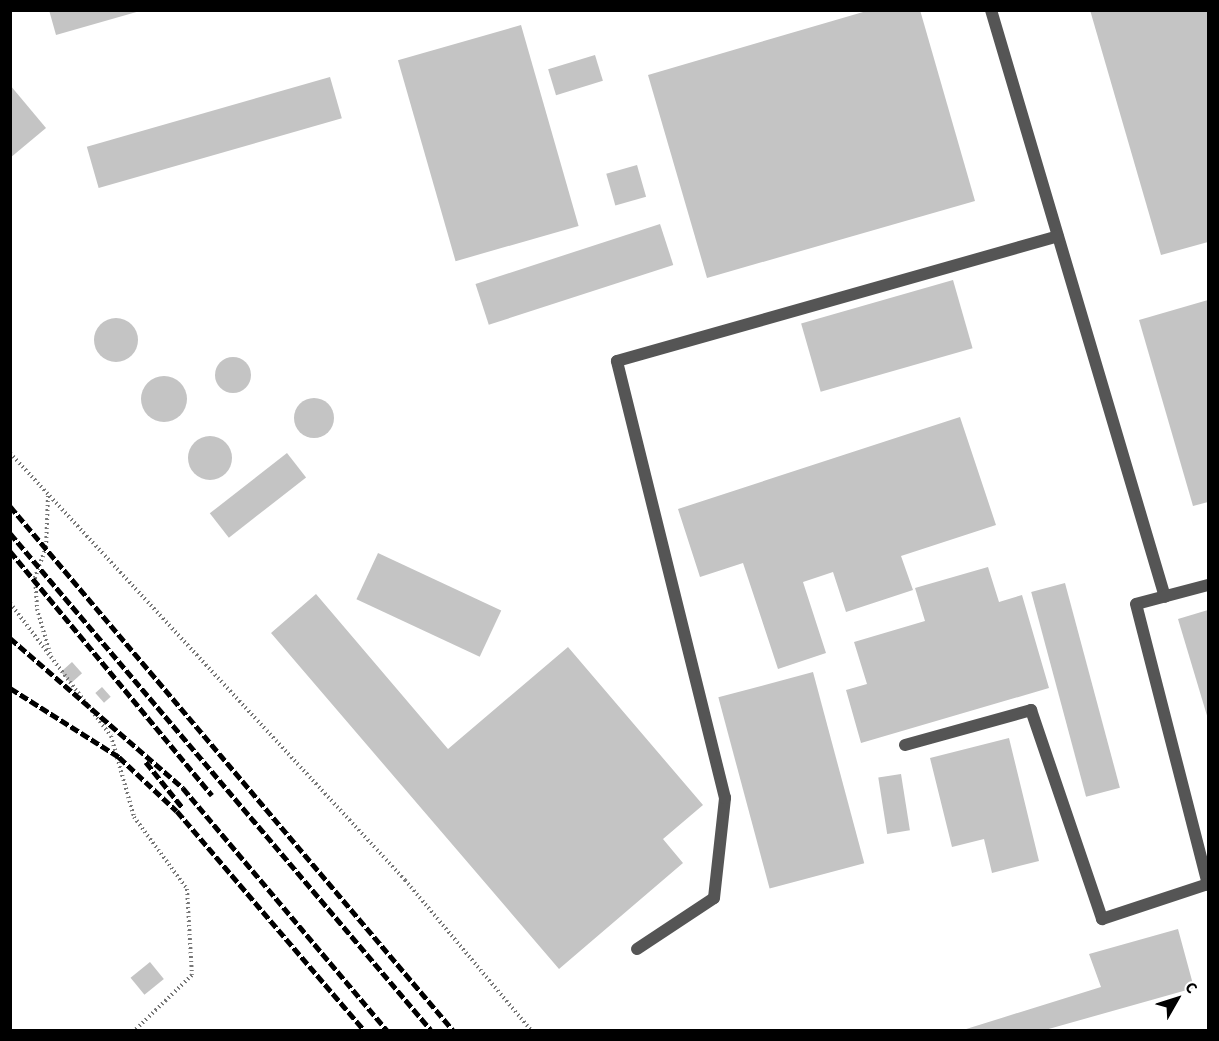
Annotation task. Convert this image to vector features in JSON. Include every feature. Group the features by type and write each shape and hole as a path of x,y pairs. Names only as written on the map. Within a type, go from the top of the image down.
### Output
{"lane":[{"path":"991,10 1165,597"},
{"path":"637,949 714,898 725,798 617,361 1058,236"},
{"path":"905,745 1031,710 1102,919 1208,885 1136,604 1209,585"}],"path":[{"path":"10,453 405,880 531,1030"},
{"path":"48,495 46,547 35,578 37,609 52,662"},
{"path":"10,603 52,662 111,736 134,817 187,889 192,975 135,1030"}],"building":[{"path":"49,10 140,10 140,11 56,35"},
{"path":"870,10 920,10 975,201 707,278 648,75"},
{"path":"1090,10 1208,10 1208,242 1161,255"},
{"path":"521,25 579,226 456,261 398,60"},
{"path":"595,55 603,81 556,95 548,69"},
{"path":"330,77 342,118 99,188 87,147"},
{"path":"10,85 46,128 10,158"},
{"path":"637,165 646,197 615,206 606,174"},
{"path":"660,224 673,265 489,325 475,284"},
{"path":"953,280 973,348 821,392 801,324"},
{"path":"1208,300 1208,502 1193,506 1139,320"},
{"path":"116,318 125,319 132,324 137,331 137,349 132,356 125,361 116,362 107,361 100,356 95,349 94,340 95,331 100,324 107,319"},
{"path":"233,357 246,362 251,375 246,388 233,393 220,388 215,375 220,362"},
{"path":"164,376 180,383 187,399 180,415 164,422 148,415 141,399 148,383"},
{"path":"314,398 328,404 334,418 328,432 314,438 300,432 294,418 300,404"},
{"path":"960,417 996,525 901,556 913,590 846,612 833,572 803,582 826,653 778,669 743,563 700,577 678,509"},
{"path":"210,436 225,443 232,458 225,473 210,480 195,473 188,458 195,443"},
{"path":"287,453 306,477 229,538 210,513"},
{"path":"378,553 501,610 480,657 356,599"},
{"path":"988,567 999,602 1022,595 1049,688 861,743 846,690 867,684 854,642 925,621 915,588"},
{"path":"1065,583 1120,788 1086,797 1031,592"},
{"path":"316,594 448,749 568,647 703,805 663,839 683,863 559,969 271,633"},
{"path":"1208,610 1208,719 1178,619"},
{"path":"72,662 82,673 71,683 61,672"},
{"path":"813,672 864,863 770,889 718,697"},
{"path":"102,687 111,697 104,703 95,693"},
{"path":"1009,738 1039,861 992,873 984,839 952,847 930,758"},
{"path":"901,774 910,830 887,834 878,778"},
{"path":"1178,929 1194,988 1045,1030 963,1030 1101,987 1089,954"},
{"path":"150,962 164,979 144,995 131,978"}],"railway":[{"path":"10,506 453,1030"},
{"path":"10,533 431,1030"},
{"path":"10,551 212,795"},
{"path":"10,638 183,788 387,1030"},
{"path":"10,688 119,757 177,811 364,1030"},
{"path":"146,762 182,807"}]}
